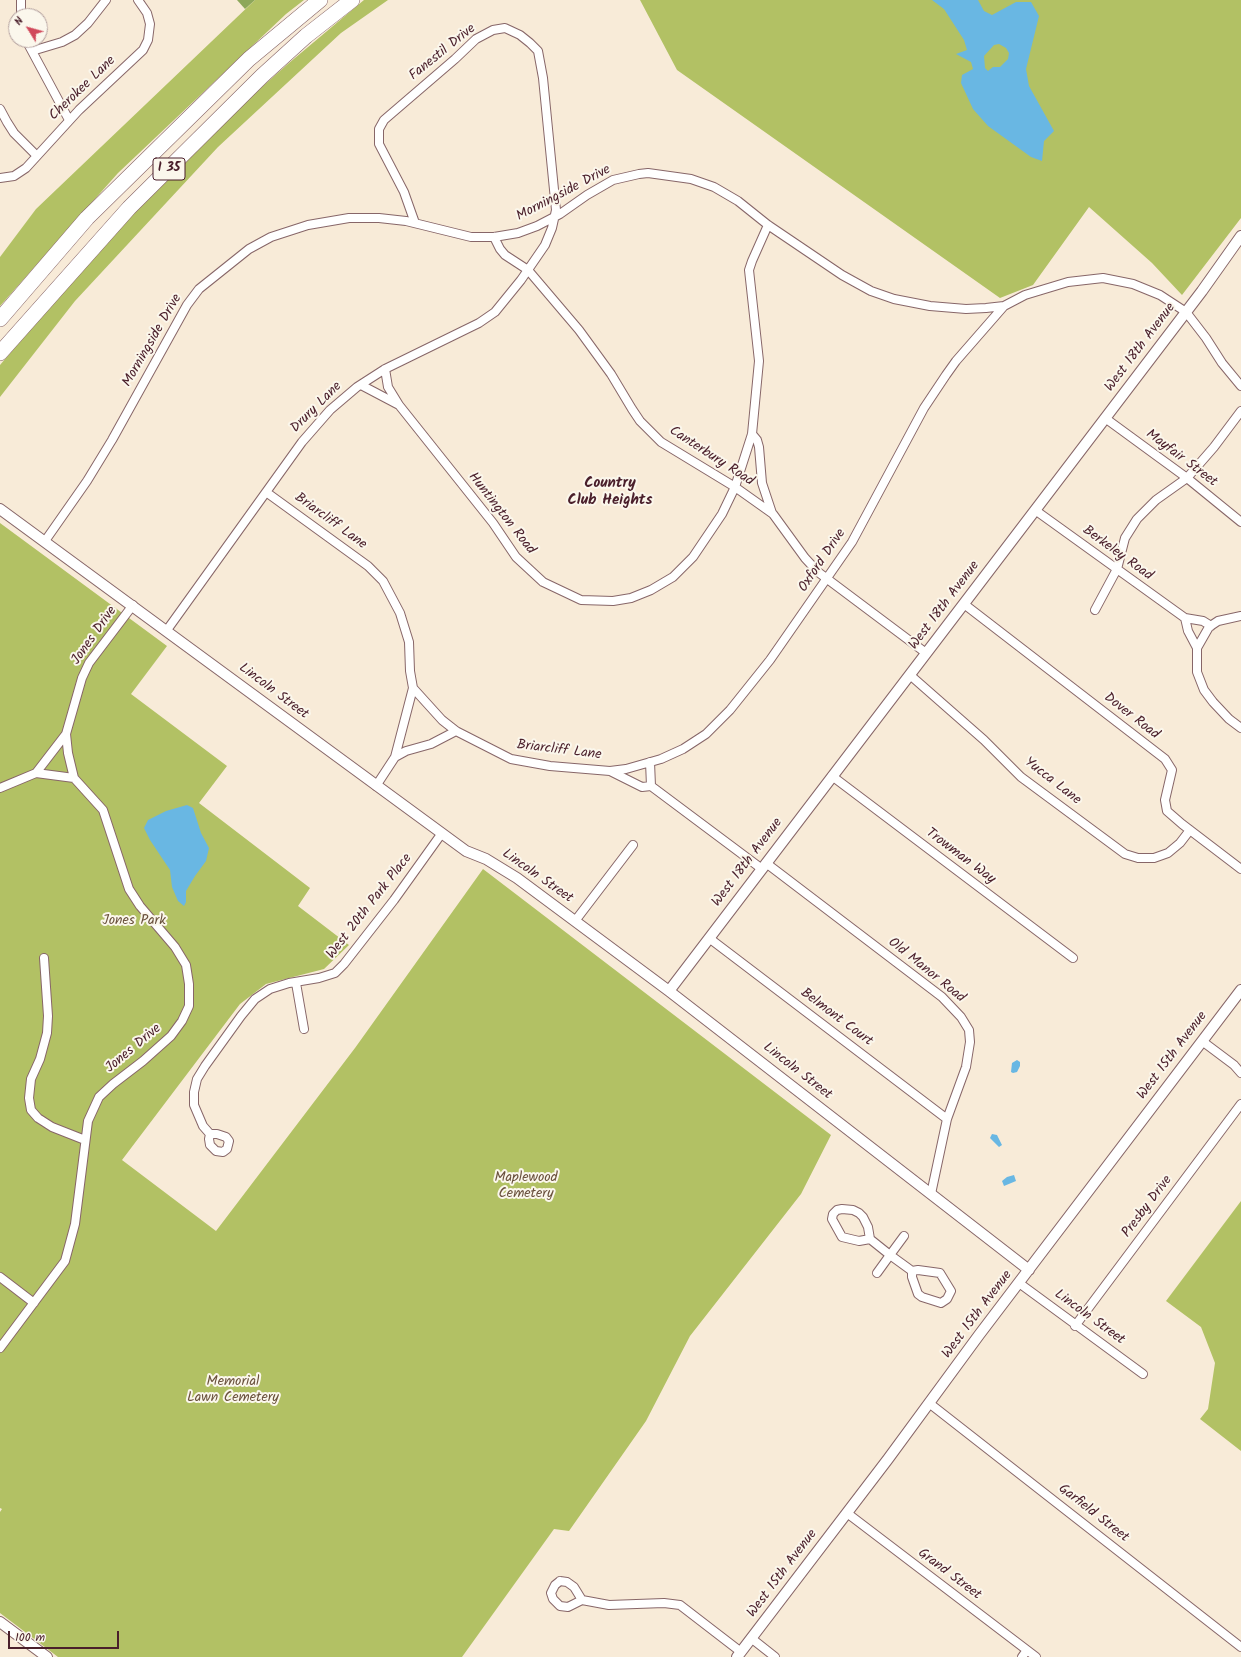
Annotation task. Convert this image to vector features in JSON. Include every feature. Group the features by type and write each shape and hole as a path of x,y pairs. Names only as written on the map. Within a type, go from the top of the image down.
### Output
{"highway":[{"name":"I 35","path":"0,319 93,213 249,59 320,0"},
{"name":"I 35","path":"0,353 129,208 262,76 306,36 352,0"}],"street":[{"path":"32,51 62,42 75,35 88,24 106,0"},
{"name":"Cherokee Lane","path":"0,178 14,176 26,168 68,120 143,50 148,40 150,24 147,13 138,0"},
{"name":"Fanestil Drive","path":"414,223 404,192 379,144 379,130 384,120 476,39 493,30 505,28 520,35 538,51 543,78 556,210 555,217"},
{"path":"30,48 68,120"},
{"path":"0,109 14,133 37,156"},
{"name":"Morningside Drive","path":"45,541 87,481 112,440 187,305 199,289 249,249 272,237 308,225 349,218 378,218 414,223 471,238 494,237 518,233 555,217 587,195 614,180 648,173 691,179 714,187 738,200 768,225 842,275 871,291 894,299 930,306 966,309 1004,306 1025,295 1068,282 1103,278 1133,284 1160,295 1186,312 1206,338 1222,363 1241,386"},
{"name":"Drury Lane","path":"167,630 302,442 330,410 361,385 385,369 479,323 494,312 521,280 545,245 555,217"},
{"name":"Huntington Road","path":"361,385 399,405 493,523 516,557 543,582 581,600 612,601 631,598 651,590 673,577 693,557 722,514 735,487 752,434 759,361 749,270 768,225"},
{"name":"Canterbury Road","path":"494,237 497,245 505,255 528,270 579,330 611,374 640,421 661,442 735,487 773,514 805,558 827,580 926,653"},
{"name":"West 18th Avenue","path":"669,991 1240,240"},
{"name":"Oxford Drive","path":"610,771 626,769 661,759 683,749 706,734 725,714 770,660 852,542 924,408 956,361 1004,306"},
{"path":"385,369 388,387 399,405"},
{"path":"1095,610 1117,569 1125,538 1137,519 1156,500 1187,478 1214,447 1241,411"},
{"name":"Mayfair Street","path":"1105,418 1187,478 1241,522"},
{"path":"752,434 757,440 759,447 762,483 773,514"},
{"name":"Briarcliff Lane","path":"266,492 368,566 383,581 400,613 409,642 410,671 413,688 442,720 456,731 511,759 550,766 610,771 642,786 651,786 764,866"},
{"name":"Lincoln Street","path":"0,509 133,605 466,851 486,859 517,878 669,991 1029,1270"},
{"name":"Berkeley Road","path":"1035,510 1185,618 1203,621 1211,626"},
{"name":"Dover Road","path":"964,604 1165,759 1172,770 1165,800 1167,811 1241,869"},
{"name":"Jones Drive","path":"0,1348 65,1261 75,1224 88,1121 99,1096 143,1061 171,1036 182,1021 189,1006 189,984 186,965 176,947 140,906 129,889 103,810 74,778 68,754 66,734 86,670 133,605"},
{"path":"1197,648 1211,626 1218,622 1241,616"},
{"path":"1185,618 1188,631 1197,648 1197,672 1204,690 1223,713 1241,728"},
{"name":"Yucca Lane","path":"910,675 984,740 1021,777 1125,854 1138,858 1154,858 1168,853 1180,843 1190,830"},
{"path":"376,786 395,757 413,688"},
{"path":"395,757 406,751 431,744 456,731"},
{"path":"36,774 66,734"},
{"path":"650,762 651,786"},
{"path":"0,788 36,774 74,778"},
{"name":"Trowman Way","path":"832,776 1072,958"},
{"name":"West 20th Park Place","path":"210,1134 203,1126 194,1105 194,1092 197,1079 240,1016 255,999 270,989 289,983 319,978 335,973 344,964 394,900 442,833"},
{"path":"575,921 632,846"},
{"name":"Old Manor Road","path":"764,866 942,998 961,1017 969,1030 970,1042 966,1067 947,1119 930,1194"},
{"name":"Belmont Court","path":"709,938 947,1119"},
{"path":"44,958 48,1016 47,1033 40,1059 31,1079 29,1098 32,1110 38,1118 52,1127 85,1140"},
{"path":"296,983 304,1029"},
{"name":"West 15th Avenue","path":"739,1654 1241,990"},
{"path":"1202,1041 1234,1065 1241,1073"},
{"name":"Presby Drive","path":"1075,1326 1241,1104"},
{"path":"870,1239 859,1241 842,1237 832,1220 833,1214 837,1210 842,1209 853,1210 859,1213 863,1217 868,1227 870,1239 890,1255 912,1271 918,1270 940,1272 951,1291 947,1299 941,1303 922,1297 918,1294 912,1277 912,1271"},
{"path":"877,1273 904,1236"},
{"path":"0,1277 34,1303"},
{"name":"Lincoln Street","path":"1019,1283 1075,1326 1143,1374"},
{"name":"Garfield Street","path":"929,1403 1241,1647"},
{"name":"Grand Street","path":"847,1513 1024,1654 1036,1657"},
{"path":"582,1600 610,1605 664,1603 680,1605 739,1654"},
{"path":"0,1622 47,1657"},
{"path":"751,1638 775,1657"}],"green space":[{"path":"237,0 255,0 245,9"},
{"path":"255,0 304,0 286,14 118,173 0,306 0,257 36,209"},
{"path":"364,0 388,0 341,33 218,147 75,301 0,397 0,365 120,225 229,116"},
{"path":"640,0 1241,0 1241,218 1182,295 1152,263 1089,207 1033,285 1000,298 677,70"},
{"path":"0,523 167,646 131,694 227,766 199,803 310,888 298,906 349,945 324,969 266,984 240,1004 122,1160 216,1231 355,1048 483,869 831,1135 801,1194 690,1336 646,1421 569,1531 554,1529 462,1657 58,1657 0,1613 0,1512 2,1509 0,1508"},
{"path":"1241,1201 1241,1451 1200,1419 1208,1409 1215,1363 1201,1327 1166,1301"}],"water":[{"path":"932,0 978,0 984,11 992,15 1016,2 1031,2 1039,16 1026,69 1029,86 1054,131 1044,141 1042,161 1031,157 988,126 973,109 961,83 962,75 973,69 971,62 956,54 967,50 964,40 944,9","holes":["999,44 1006,48 1009,53 1008,59 1000,67 993,67 988,71 985,68 984,56 994,45"]},
{"path":"187,805 193,808 201,833 209,848 206,861 186,891 186,902 184,906 178,901 172,887 170,870 150,840 144,828 148,820 166,811"},
{"path":"1017,1060 1020,1062 1020,1066 1017,1072 1013,1073 1011,1072 1012,1063"},
{"path":"992,1134 997,1135 1002,1145 999,1147 990,1138"},
{"path":"1014,1175 1016,1181 1004,1186 1002,1181 1007,1177"}],"district":[{"name":"Country Club Heights","path":"610,492"}],"park label":[{"name":"Jones Park","path":"134,922"},
{"name":"Maplewood Cemetery","path":"526,1188"},
{"name":"Memorial Lawn Cemetery","path":"233,1392"}]}
